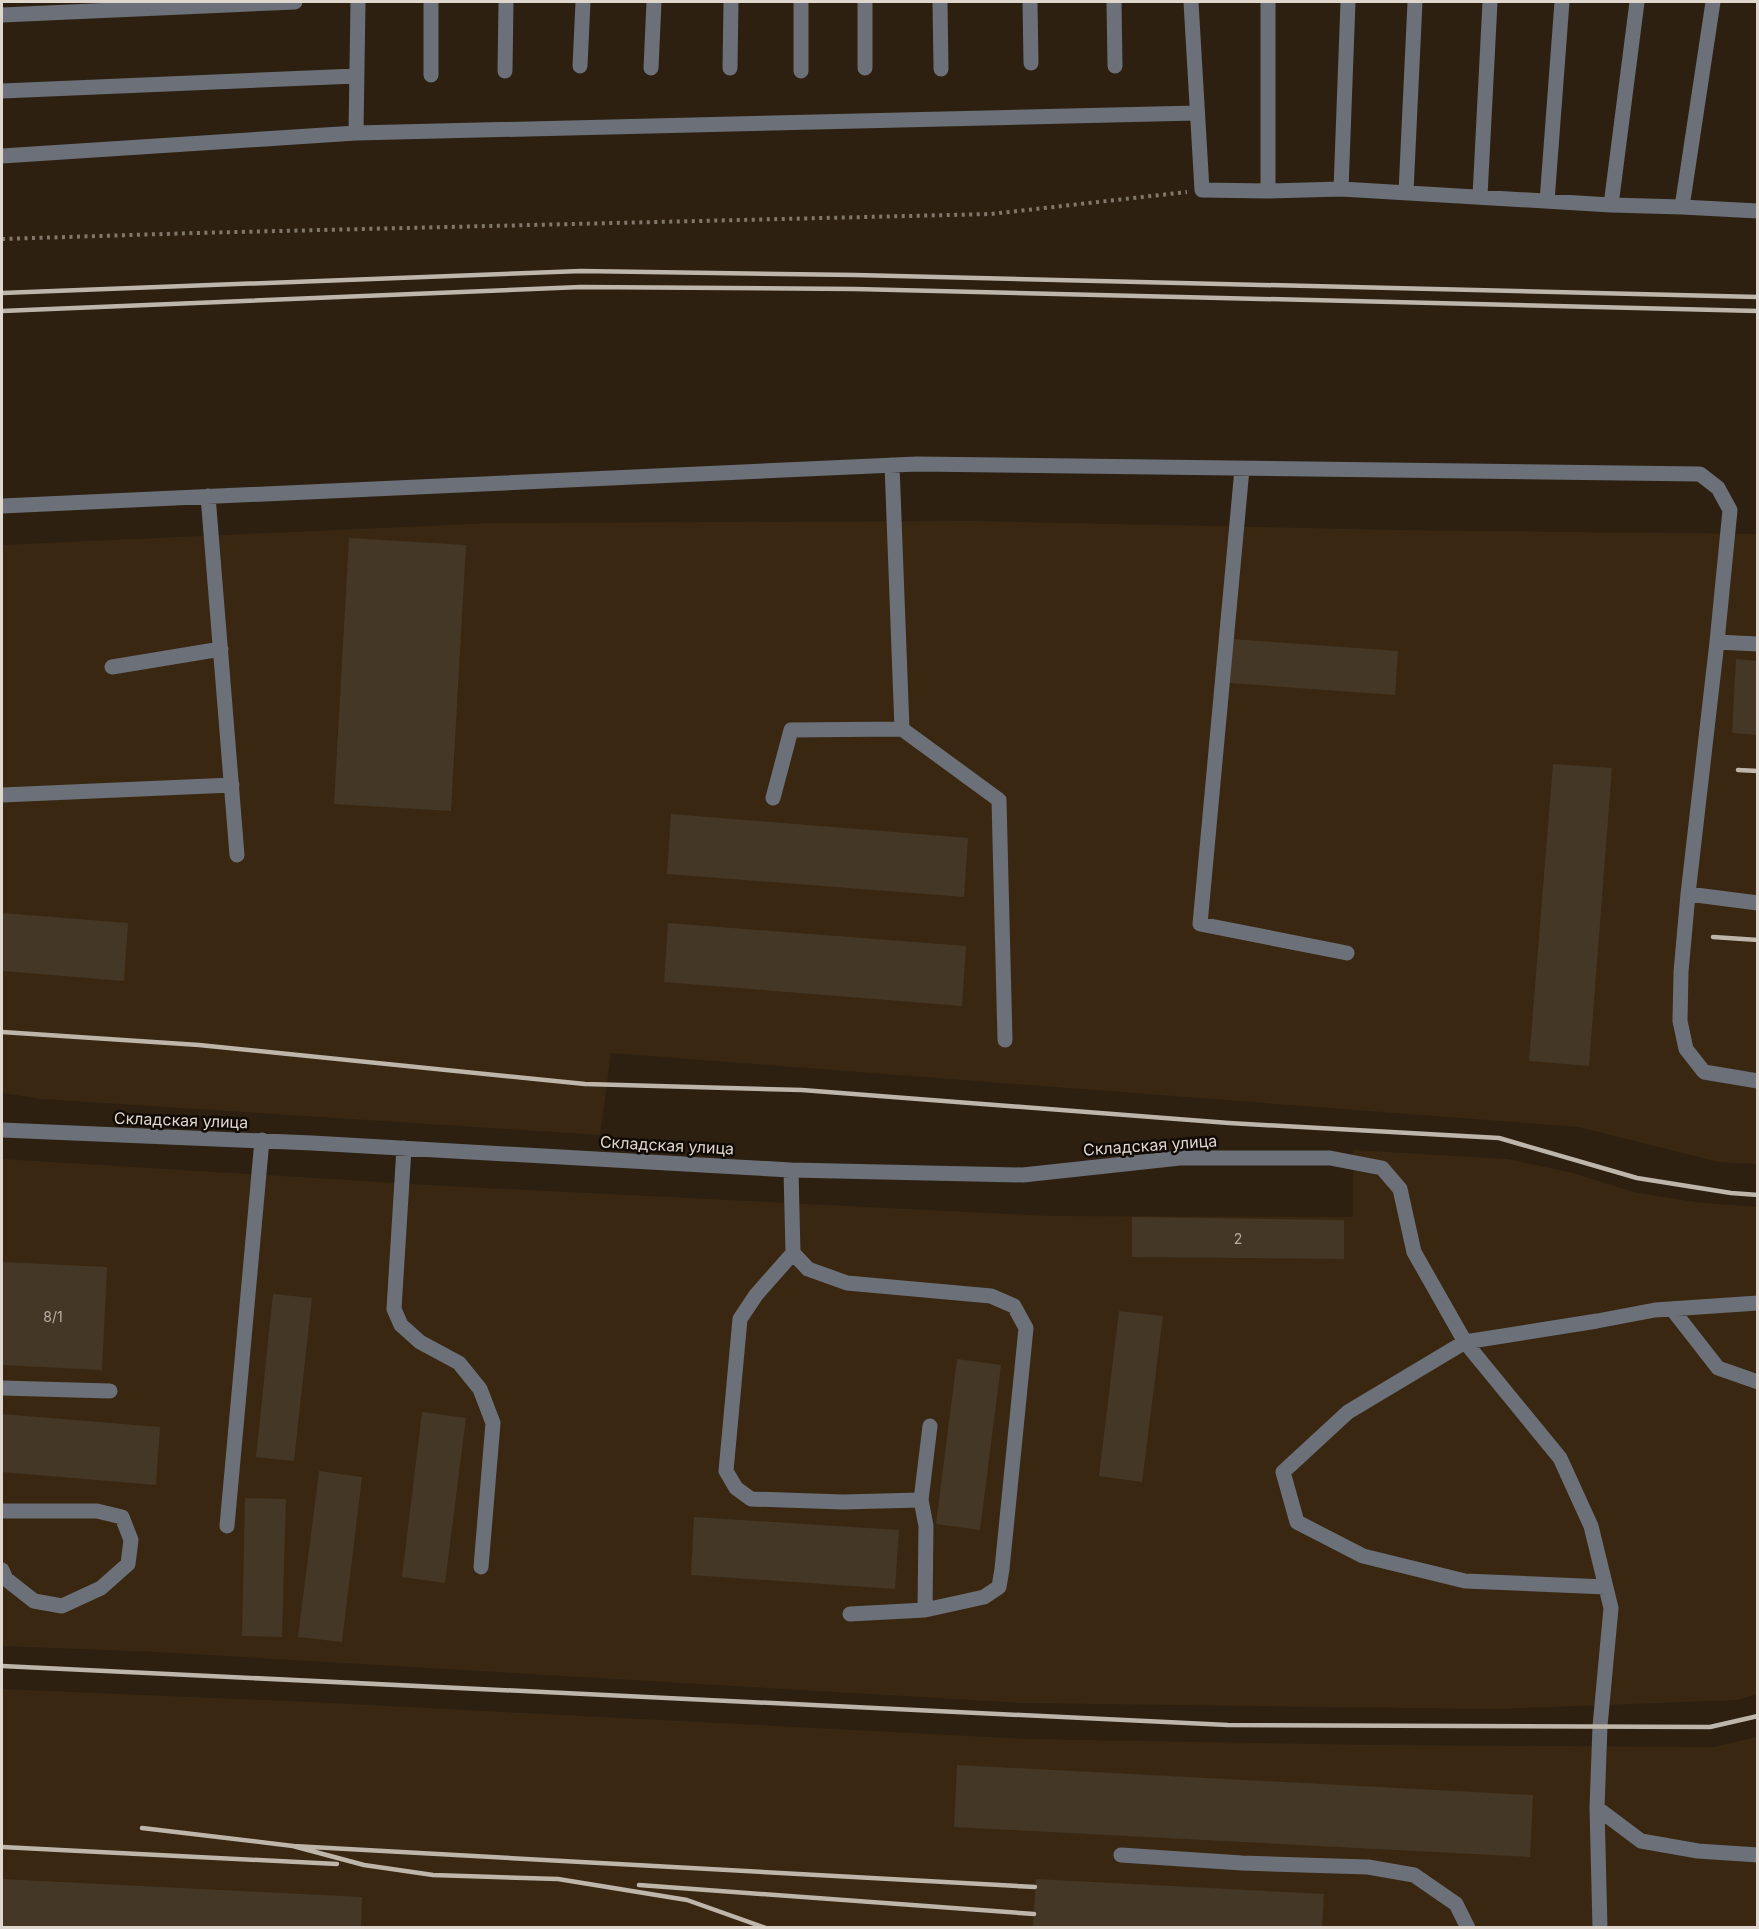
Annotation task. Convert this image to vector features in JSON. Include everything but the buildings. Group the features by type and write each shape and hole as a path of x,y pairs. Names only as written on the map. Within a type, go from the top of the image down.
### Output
{"street":[{"path":"2,15 295,2"},
{"path":"356,133 358,2"},
{"path":"431,2 431,75"},
{"path":"505,71 506,2"},
{"path":"580,66 583,2"},
{"path":"651,68 654,2"},
{"path":"730,68 731,2"},
{"path":"801,2 801,71"},
{"path":"866,2 866,68"},
{"path":"940,2 941,69"},
{"path":"1030,2 1030,63"},
{"path":"1114,2 1116,66"},
{"path":"1191,2 1202,190 1341,189 1758,212"},
{"path":"1268,2 1268,191"},
{"path":"1341,189 1348,2"},
{"path":"1406,192 1415,2"},
{"path":"1480,196 1490,2"},
{"path":"1547,201 1562,2"},
{"path":"1611,205 1637,2"},
{"path":"1682,207 1713,2"},
{"path":"2,91 356,76"},
{"path":"2,156 356,133 1197,113"},
{"path":"892,465 902,729"},
{"path":"2,506 892,465 1700,474 1718,488 1730,510 1688,894 1680,1021 1686,1049 1704,1072 1758,1081"},
{"path":"1242,469 1200,924 1347,953"},
{"path":"208,496 237,855"},
{"path":"1717,642 1758,644"},
{"path":"112,667 221,649"},
{"path":"773,798 790,730 902,729 999,800 1005,1040"},
{"path":"2,795 232,785"},
{"path":"1688,894 1758,903"},
{"name":"Складская улица","path":"2,1130 262,1140 791,1170 1023,1175 1180,1158 1330,1158 1382,1168 1400,1189 1414,1252 1465,1342 1560,1458 1591,1526 1611,1608 1600,1726 1597,1808 1600,1928"},
{"path":"227,1526 262,1140"},
{"path":"404,1148 394,1309 401,1325 420,1342 459,1364 480,1389 493,1423 482,1567"},
{"path":"791,1170 793,1254 756,1295 740,1319 726,1471 736,1488 751,1499 843,1502 921,1500"},
{"path":"793,1254 808,1269 847,1283 991,1296 1014,1306 1026,1328 999,1587 984,1597 925,1610 850,1614"},
{"path":"1606,1587 1465,1581 1363,1556 1297,1522 1283,1472 1348,1412 1465,1342 1655,1310 1758,1304"},
{"path":"1672,1309 1718,1368 1758,1382"},
{"path":"2,1388 110,1391"},
{"path":"925,1610 926,1526 921,1500 930,1426"},
{"path":"2,1511 97,1511 122,1517 130,1540 128,1564 101,1588 62,1606 34,1601 6,1580 2,1570"},
{"path":"1597,1808 1641,1841 1698,1851 1758,1855"},
{"path":"1121,1855 1242,1863 1368,1867 1414,1875 1456,1904 1468,1928"}],"path":[{"path":"2,239 991,214 1202,190"}],"shaded area":[{"path":"974,521 1397,530 1757,534 1757,1164 1718,1162 1578,1127 611,1053 600,1135 41,1099 2,1093 2,545 493,523"},
{"path":"1353,1150 1508,1159 1573,1173 1634,1192 1695,1202 1757,1207 1757,1694 1738,1700 1496,1709 1021,1703 157,1652 2,1646 2,1159 445,1186 1050,1216 1353,1217"},
{"path":"2,1689 312,1702 1028,1739 1380,1745 1713,1747 1757,1737 1757,1927 2,1928"}],"railway":[{"path":"2,293 581,271 856,275 1758,297"},
{"path":"2,311 581,287 855,289 1758,311"},
{"path":"1738,770 1758,771"},
{"path":"1713,937 1758,940"},
{"path":"2,1032 199,1045 585,1084 802,1090 1229,1123 1499,1138 1637,1178 1758,1195"},
{"path":"2,1666 1228,1725 1710,1727 1758,1716"},
{"path":"142,1828 293,1846 364,1865 433,1875 558,1879 687,1900 766,1928"},
{"path":"293,1846 1035,1887"},
{"path":"2,1847 337,1864"},
{"path":"639,1885 1034,1914"}]}
